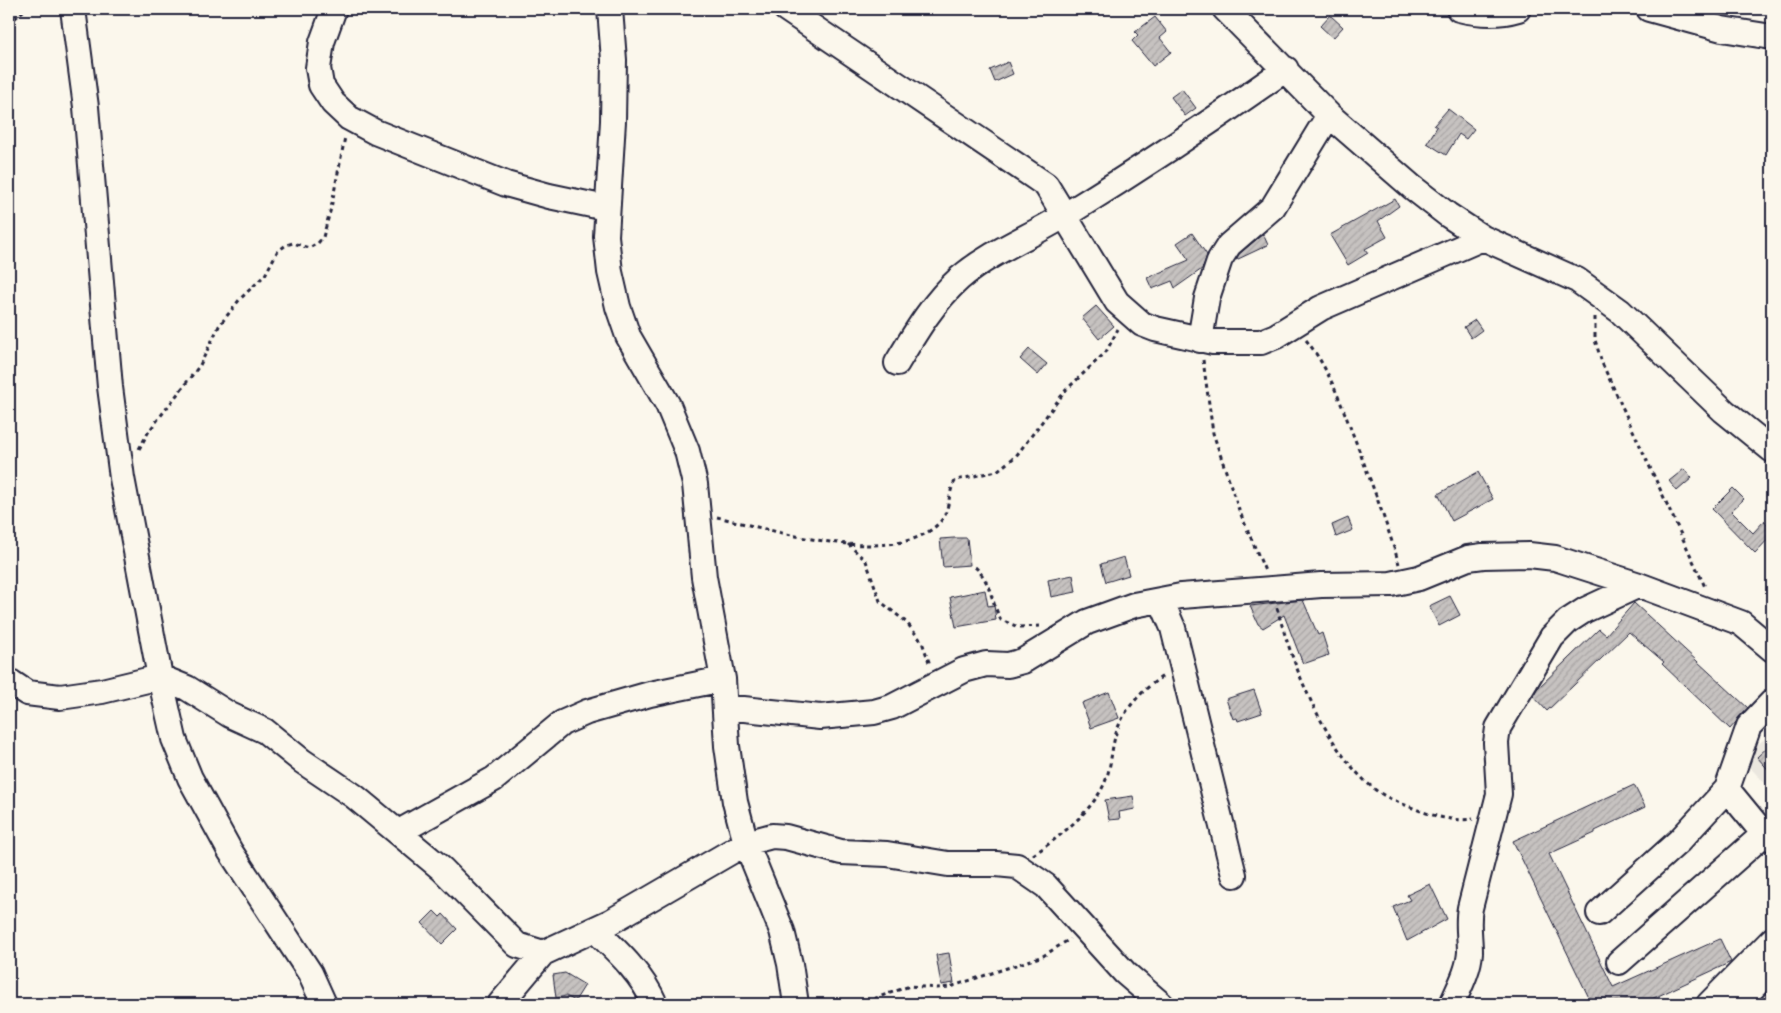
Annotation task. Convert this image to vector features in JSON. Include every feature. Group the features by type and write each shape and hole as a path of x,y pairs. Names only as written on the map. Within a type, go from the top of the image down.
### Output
{"street":[{"path":"73,9 90,147 110,387 122,478 160,677 174,739 190,778 230,850 310,973 324,1004"},
{"path":"334,9 322,42 318,68 321,85 333,103 349,118 375,132 506,184 549,196 606,208"},
{"path":"610,9 614,60 614,121 606,208 607,245 618,307 628,336 668,405 688,451 702,559 723,679 730,770 746,843 782,931 796,1004"},
{"path":"786,9 1046,185 1110,291 1124,310 1142,324 1155,329 1200,340 1246,344 1261,342 1293,326 1321,308 1483,238"},
{"path":"1225,9 1329,115 1412,187 1448,215 1483,238 1577,280 1620,311 1724,411 1772,450"},
{"path":"1460,9 1474,13 1493,14 1518,9"},
{"path":"1649,9 1722,29 1772,37"},
{"path":"897,363 920,323 960,278 981,262 1065,215 1184,141 1286,70"},
{"path":"1200,340 1207,298 1220,258 1229,245 1273,207 1329,115"},
{"path":"725,707 813,717 859,715 892,707 964,670 986,664 1008,665 1023,661 1095,619 1134,605 1181,596 1272,588 1321,585 1379,585 1405,582 1468,558 1528,554 1555,558 1639,584 1720,614 1740,623 1772,649"},
{"path":"1452,1004 1464,978 1470,954 1467,924 1499,794 1496,743 1498,728 1547,645 1568,621 1584,610 1639,584"},
{"path":"1161,600 1173,628 1183,665 1234,875"},
{"path":"9,681 27,693 60,697 102,691 160,677 187,688 230,715 265,730 302,761 354,796 442,869 512,941 531,951 543,953"},
{"path":"399,832 494,780 562,724 587,712 650,694 723,679"},
{"path":"1599,913 1679,841 1728,789 1749,726 1772,702"},
{"path":"1619,962 1768,836 1728,789"},
{"path":"500,1004 543,953 595,930 746,843 759,838 786,837 841,852 887,854 948,864 1009,864 1026,870 1046,886 1082,928 1125,973 1161,1004"},
{"path":"595,930 634,969 643,981 654,1004"},
{"path":"1709,1004 1772,940"},
{"path":"1737,1004 1772,968"}],"path":[{"path":"9,24 24,9"},
{"path":"122,478 149,431 200,365 219,326 240,299 265,274 276,252 286,245 293,243 309,248 318,244 323,237 331,208 349,118"},
{"path":"1598,295 1594,329 1602,363 1692,560 1720,614"},
{"path":"697,512 805,537 869,546 891,546 929,532 942,520 947,508 950,488 956,480 997,471 1016,456 1066,390 1106,352 1118,331 1124,310"},
{"path":"1293,326 1313,348 1341,403 1381,507 1405,582"},
{"path":"1200,340 1214,433 1239,510 1272,588 1288,642 1303,680 1332,740 1352,769 1374,789 1433,816 1461,821 1493,816"},
{"path":"847,544 866,562 880,601 907,623 922,642 936,683"},
{"path":"975,568 982,573 988,584 1001,620 1018,627 1046,626"},
{"path":"1009,864 1032,855 1052,842 1092,802 1105,783 1116,734 1122,720 1145,689 1183,665"},
{"path":"859,1004 900,988 910,986 937,988 950,986 1027,962 1058,949 1082,928"}],"shaded area":[{"path":"1772,732 1772,791 1742,759"}],"building":[{"path":"1330,15 1343,27 1333,38 1320,26"},
{"path":"1155,17 1167,32 1160,38 1171,52 1153,66 1132,41 1138,35 1135,32"},
{"path":"1008,62 1013,74 995,82 990,70"},
{"path":"1182,89 1196,108 1185,116 1171,97"},
{"path":"1448,109 1474,129 1466,139 1459,134 1446,155 1427,143 1437,127 1434,125"},
{"path":"1395,199 1399,206 1378,221 1387,237 1365,249 1368,253 1348,265 1330,235"},
{"path":"1192,233 1207,255 1202,269 1175,288 1172,281 1152,289 1147,278 1189,260 1177,243"},
{"path":"1263,234 1268,245 1236,260 1239,254"},
{"path":"1096,306 1114,326 1099,339 1082,318"},
{"path":"1475,320 1482,330 1471,338 1464,327"},
{"path":"1029,349 1047,364 1038,375 1020,359"},
{"path":"1684,469 1692,478 1677,491 1669,481"},
{"path":"1478,472 1493,499 1452,521 1438,494"},
{"path":"1733,488 1744,499 1731,511 1753,533 1764,521 1772,530 1772,535 1755,553 1712,509"},
{"path":"1348,518 1353,530 1336,537 1332,525"},
{"path":"967,538 970,565 943,567 940,539"},
{"path":"1124,557 1129,575 1106,582 1101,564"},
{"path":"1073,575 1076,592 1051,597 1048,580"},
{"path":"985,590 988,606 994,605 996,620 956,627 950,597"},
{"path":"1450,596 1460,615 1439,626 1429,606"},
{"path":"1303,600 1318,635 1322,633 1329,655 1303,664 1284,615 1263,628 1258,624 1250,606"},
{"path":"1634,603 1748,708 1730,729 1662,664 1664,662 1629,632 1547,711 1533,696 1537,689 1599,629 1606,635"},
{"path":"1254,690 1262,713 1238,721 1237,718 1233,719 1226,699"},
{"path":"1109,692 1119,718 1091,728 1082,703"},
{"path":"1772,743 1772,774 1757,757"},
{"path":"1634,785 1645,807 1549,854 1613,987 1720,939 1731,962 1641,1004 1592,1004 1513,841"},
{"path":"1133,796 1135,809 1119,812 1120,819 1109,820 1105,800"},
{"path":"1430,884 1447,919 1407,941 1393,907 1410,900 1407,895"},
{"path":"434,911 440,917 443,914 457,929 442,944 422,923"},
{"path":"949,953 954,983 941,985 936,955"},
{"path":"565,973 585,985 575,1001 566,996 556,998 553,975"}]}
